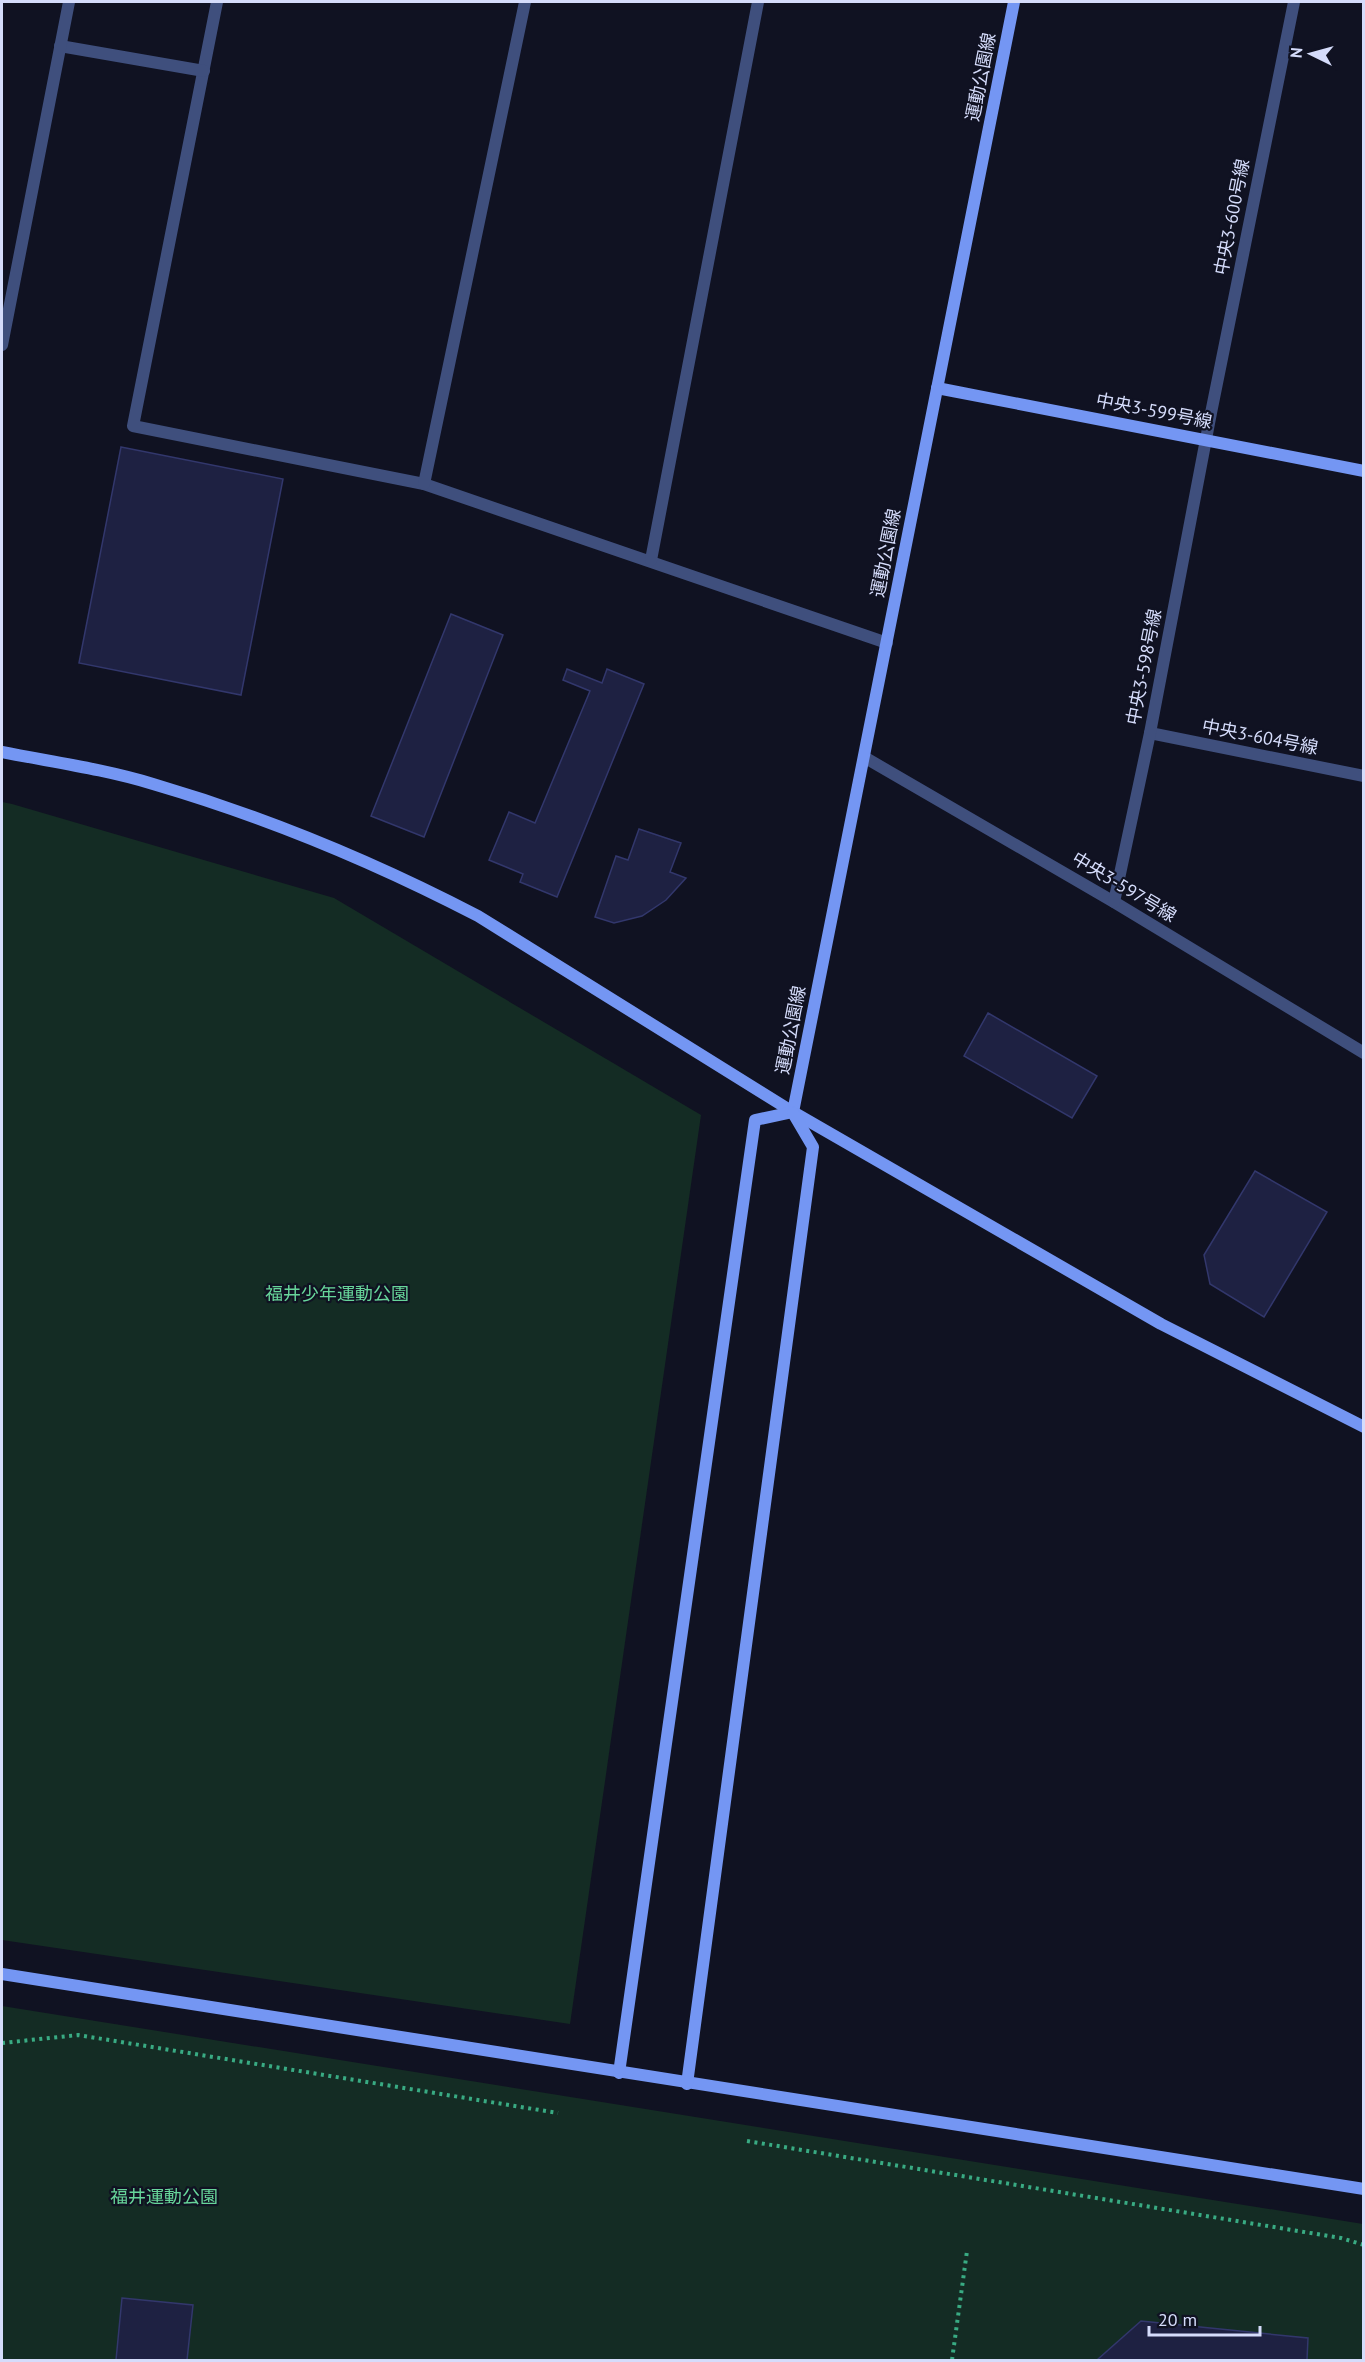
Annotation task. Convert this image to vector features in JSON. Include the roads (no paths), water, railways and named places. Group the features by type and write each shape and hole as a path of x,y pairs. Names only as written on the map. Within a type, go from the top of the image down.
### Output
{"street":[{"path":"2,345 69,2"},
{"path":"217,2 133,426 424,484 651,560 887,643"},
{"path":"424,484 525,2"},
{"path":"651,560 758,2"},
{"name":"運動公園線","path":"793,1112 1014,2"},
{"name":"中央3-600号線","path":"1206,439 1294,2"},
{"path":"60,46 204,71"},
{"name":"中央3-599号線","path":"938,388 1364,471"},
{"name":"中央3-598号線","path":"1114,902 1150,734 1206,439"},
{"name":"中央3-604号線","path":"1150,734 1364,776"},
{"path":"2,752 152,783 344,851 478,916 793,1112 1161,1324 1364,1426"},
{"name":"中央3-597号線","path":"864,757 1114,902 1364,1053"},
{"path":"619,2073 755,1120 793,1112"},
{"path":"687,2084 813,1147 793,1112"},
{"path":"2,1974 687,2084 1363,2188"}],"park label":[{"name":"福井少年運動公園","path":"337,1294"},
{"name":"福井運動公園","path":"164,2197"}]}
